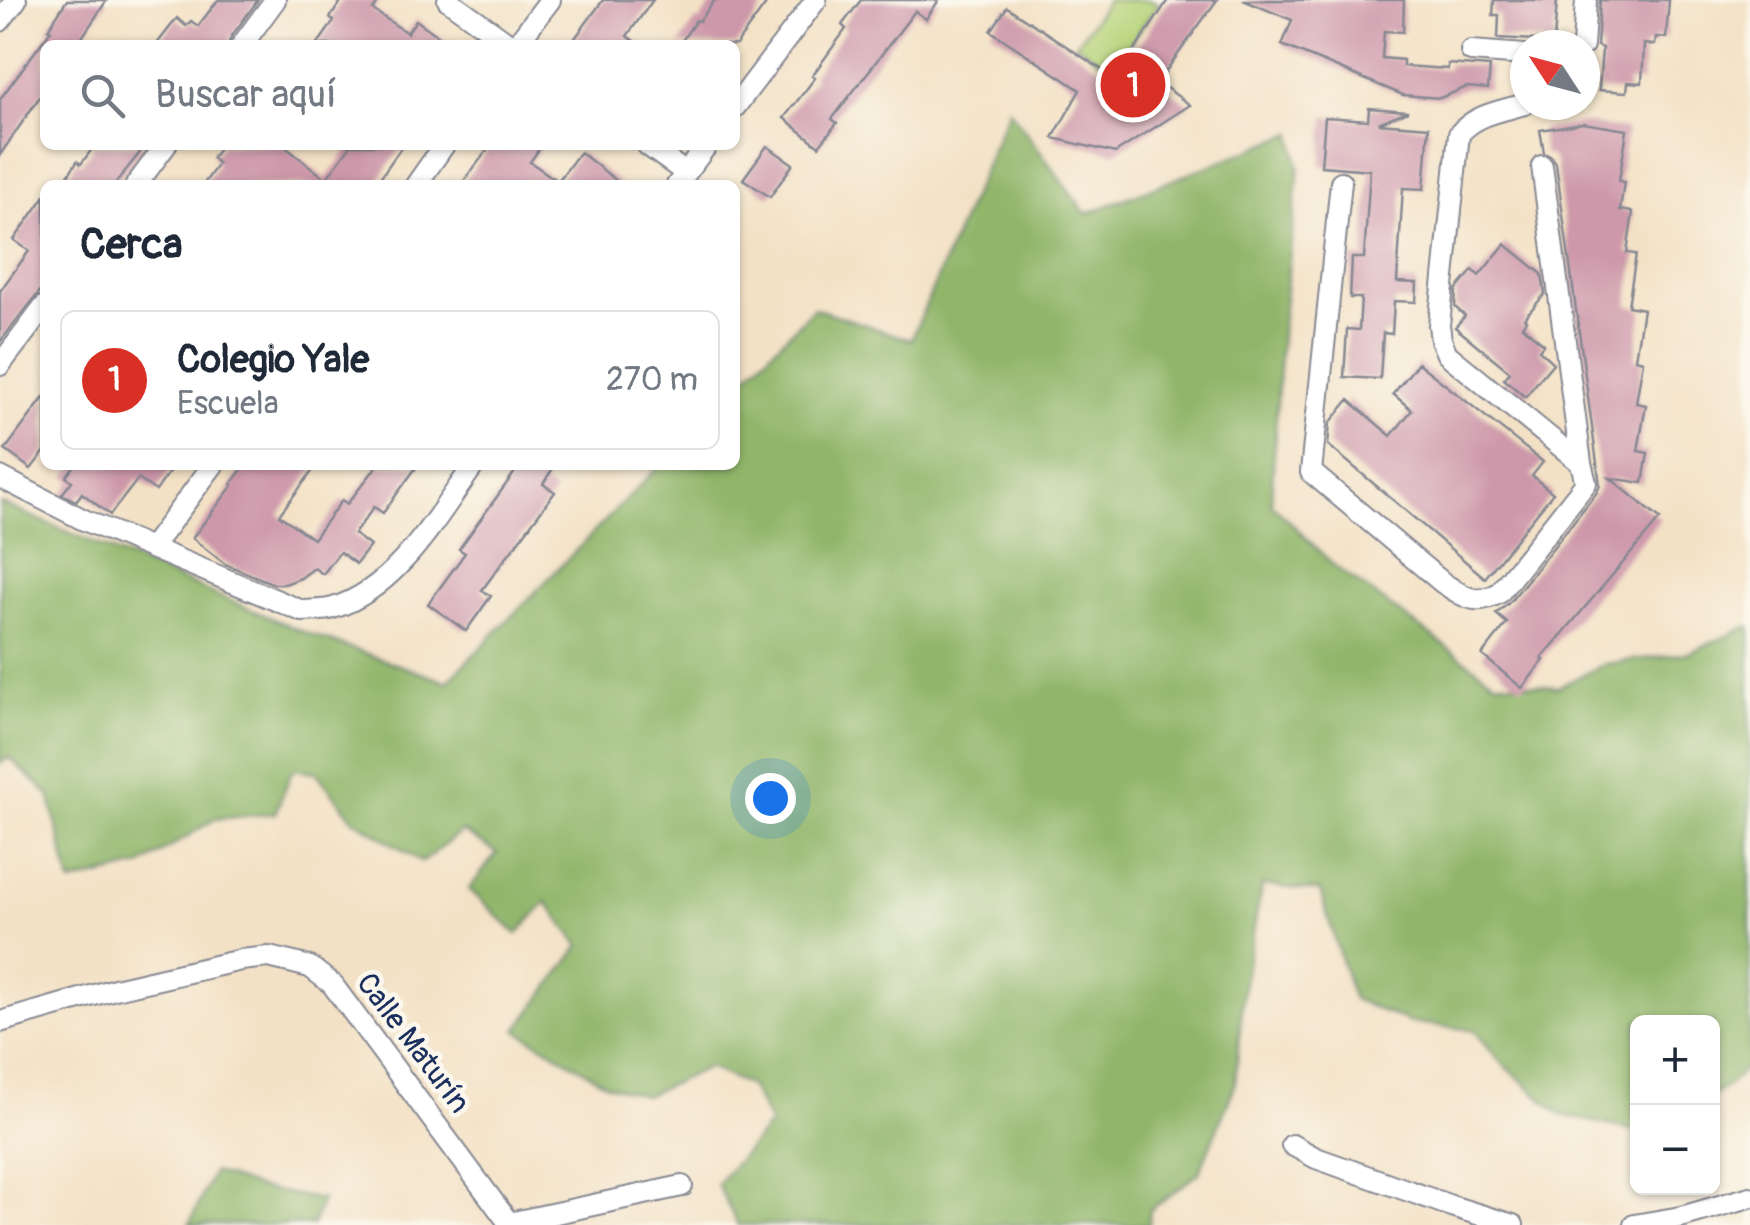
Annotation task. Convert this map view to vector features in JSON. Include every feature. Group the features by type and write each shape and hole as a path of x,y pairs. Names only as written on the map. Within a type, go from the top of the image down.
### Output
{"street":[{"path":"0,21 16,0"},
{"path":"246,40 276,0"},
{"path":"448,0 506,40"},
{"path":"517,40 550,0"},
{"path":"740,100 816,0"},
{"path":"1585,30 1586,0"},
{"path":"1471,51 1510,54"},
{"path":"1510,108 1467,124 1459,134 1439,325 1441,340 1448,354 1581,463"},
{"path":"140,180 162,150"},
{"path":"420,180 440,150"},
{"path":"653,150 681,179 702,150"},
{"path":"1341,182 1311,472 1443,584 1466,598 1486,600 1500,593 1586,483 1542,166"},
{"path":"0,365 40,313"},
{"path":"152,547 209,470"},
{"path":"0,477 84,520 302,610 332,608 389,576 470,470"},
{"name":"Calle Maturín","path":"0,1022 115,990 241,960 270,957 310,967 332,984 509,1224 682,1186"},
{"path":"1292,1145 1316,1158 1513,1225"},
{"path":"1634,1225 1681,1217 1750,1197"}],"green space":[{"path":"1108,0 1151,0 1158,4 1112,69 1076,44"},
{"path":"1009,109 1086,214 1293,133 1299,170 1281,336 1271,503 1333,565 1494,681 1558,687 1605,664 1688,653 1750,626 1750,1062 1720,1091 1720,1015 1630,1015 1630,1130 1561,1115 1501,1062 1474,1030 1408,1022 1353,999 1320,891 1262,885 1244,982 1235,1085 1199,1173 1150,1210 1149,1225 738,1225 717,1184 770,1124 750,1086 708,1067 645,1096 608,1085 517,1030 580,946 547,902 517,934 469,889 497,853 462,831 422,862 353,819 316,772 293,769 275,813 215,819 140,866 71,883 49,795 9,757 0,764 0,503 304,632 447,682 655,470 740,470 740,383 814,308 911,340"},
{"path":"213,1172 259,1188 322,1200 312,1225 189,1225"}],"building":[{"path":"67,0 107,0 80,40 44,40 51,30 48,29"},
{"path":"218,0 258,0 230,40 160,40 177,18 186,26 191,21 198,26"},
{"path":"342,0 380,0 373,10 407,33 416,20 444,40 321,40 334,21 330,18"},
{"path":"603,0 653,0 627,36 633,40 574,40"},
{"path":"715,0 769,0 740,40 682,40"},
{"path":"861,0 939,0 926,19 915,11 832,119 837,123 819,146 784,118 815,78 812,76 846,29 842,25"},
{"path":"1168,0 1217,0 1158,82 1190,105 1115,153 1053,138 1080,90 991,31 1007,7 1116,79"},
{"path":"1243,0 1404,0 1403,32 1384,31 1382,58 1403,60 1403,66 1490,67 1488,89 1467,87 1440,98 1403,95 1282,45 1292,20"},
{"path":"1494,0 1557,0 1555,30 1510,30 1510,39 1498,38 1499,15 1493,15"},
{"path":"1600,0 1669,0 1666,38 1656,37 1655,45 1644,44 1642,83 1628,82 1627,92 1600,90 1602,48 1598,30"},
{"path":"40,45 40,96 0,155 0,99"},
{"path":"1369,108 1408,111 1378,123 1429,127 1424,189 1403,188 1397,282 1417,283 1416,302 1394,301 1392,334 1383,333 1380,379 1344,377 1347,329 1359,330 1361,298 1350,298 1352,258 1364,258 1370,170 1321,166 1325,117 1368,120"},
{"path":"1583,123 1627,130 1619,181 1624,182 1620,210 1633,212 1627,253 1636,254 1628,306 1643,309 1635,359 1643,361 1636,403 1646,405 1638,451 1648,453 1643,483 1610,478 1660,519 1542,658 1522,688 1482,655 1507,623 1496,614 1510,602 1600,485 1556,164 1544,153 1540,130"},
{"path":"767,146 793,164 770,197 743,179"},
{"path":"91,150 142,150 118,180 65,180 77,161 81,164"},
{"path":"218,150 289,150 326,179 347,150 400,150 378,180 207,180 218,164 212,158"},
{"path":"487,150 538,150 530,162 557,180 465,180"},
{"path":"580,152 616,180 559,180"},
{"path":"40,203 40,291 0,342 0,291 29,251 14,240"},
{"path":"1505,244 1542,274 1545,294 1524,318 1522,326 1544,344 1539,350 1553,363 1525,397 1504,379 1510,372 1455,327 1465,316 1455,307 1456,290 1473,270 1479,276"},
{"path":"1418,363 1543,462 1532,476 1553,493 1485,578 1328,445 1330,423 1349,400 1391,436 1412,410 1393,394"},
{"path":"40,403 40,457 31,469 5,450"},
{"path":"71,470 171,470 156,491 138,479 110,515 82,493 76,501 62,494 72,481 66,477"},
{"path":"241,470 313,470 279,515 313,539 342,500 347,504 374,470 414,470 383,513 374,507 354,534 370,546 356,564 340,552 323,574 314,568 285,584 274,584 225,564 192,538"},
{"path":"516,470 552,470 543,484 555,492 482,590 491,596 466,631 428,604 465,553 459,549"}],"place":[{"name":"Colegio Yale","path":"1133,85"}]}
